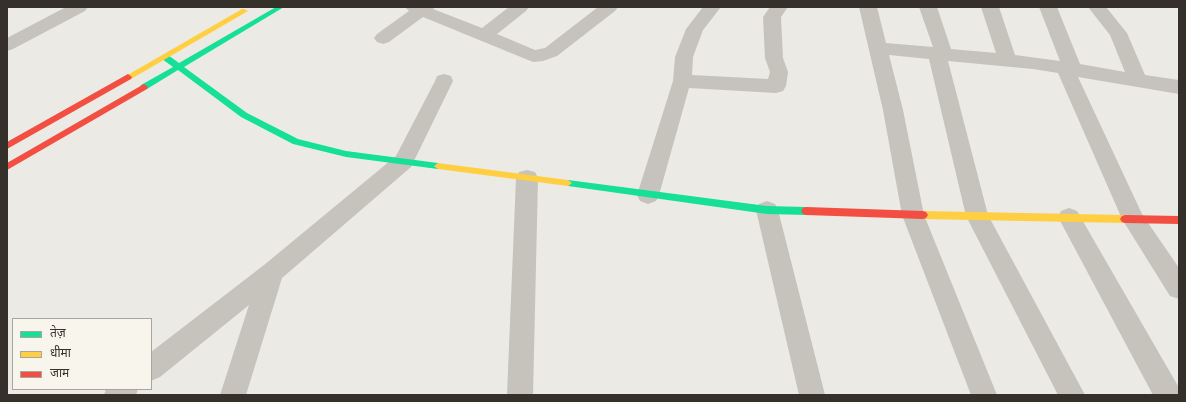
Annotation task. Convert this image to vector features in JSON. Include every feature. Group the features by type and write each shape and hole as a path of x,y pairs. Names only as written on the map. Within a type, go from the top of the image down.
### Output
{"street":[{"path":"7,45 79,7"},
{"path":"7,146 252,7"},
{"path":"7,167 281,7"},
{"path":"483,36 520,7"},
{"path":"383,38 420,8 523,53 533,56 543,55 552,52 609,7"},
{"path":"648,196 682,81 684,57 695,29 712,7"},
{"path":"682,81 776,86 779,72 774,58 772,17 779,7"},
{"path":"868,7 893,110 913,215 984,395"},
{"path":"928,7 977,216 1072,395"},
{"path":"990,7 1008,61"},
{"path":"1048,7 1069,69 1133,219 1179,288"},
{"path":"1097,7 1118,33 1138,80"},
{"path":"878,48 1008,61 1069,69 1138,80 1178,89"},
{"path":"165,56 244,115 296,142 346,154 648,196 767,210 913,215 1179,220"},
{"path":"152,367 272,272 404,162 444,81"},
{"path":"520,395 527,178"},
{"path":"767,210 812,395"},
{"path":"1068,218 1168,395"},
{"path":"233,395 272,272"}],"traffic: fast":[{"path":"144,87 281,7"},
{"path":"165,57 244,115 296,142 346,154 438,166"},
{"path":"568,183 767,210 806,211"}],"traffic: slow":[{"path":"128,77 244,11"},
{"path":"438,166 568,183"},
{"path":"923,215 1125,219"}],"traffic: jam":[{"path":"7,146 128,77"},
{"path":"7,167 144,87"},
{"path":"806,211 923,215"},
{"path":"1125,219 1179,220"}]}
